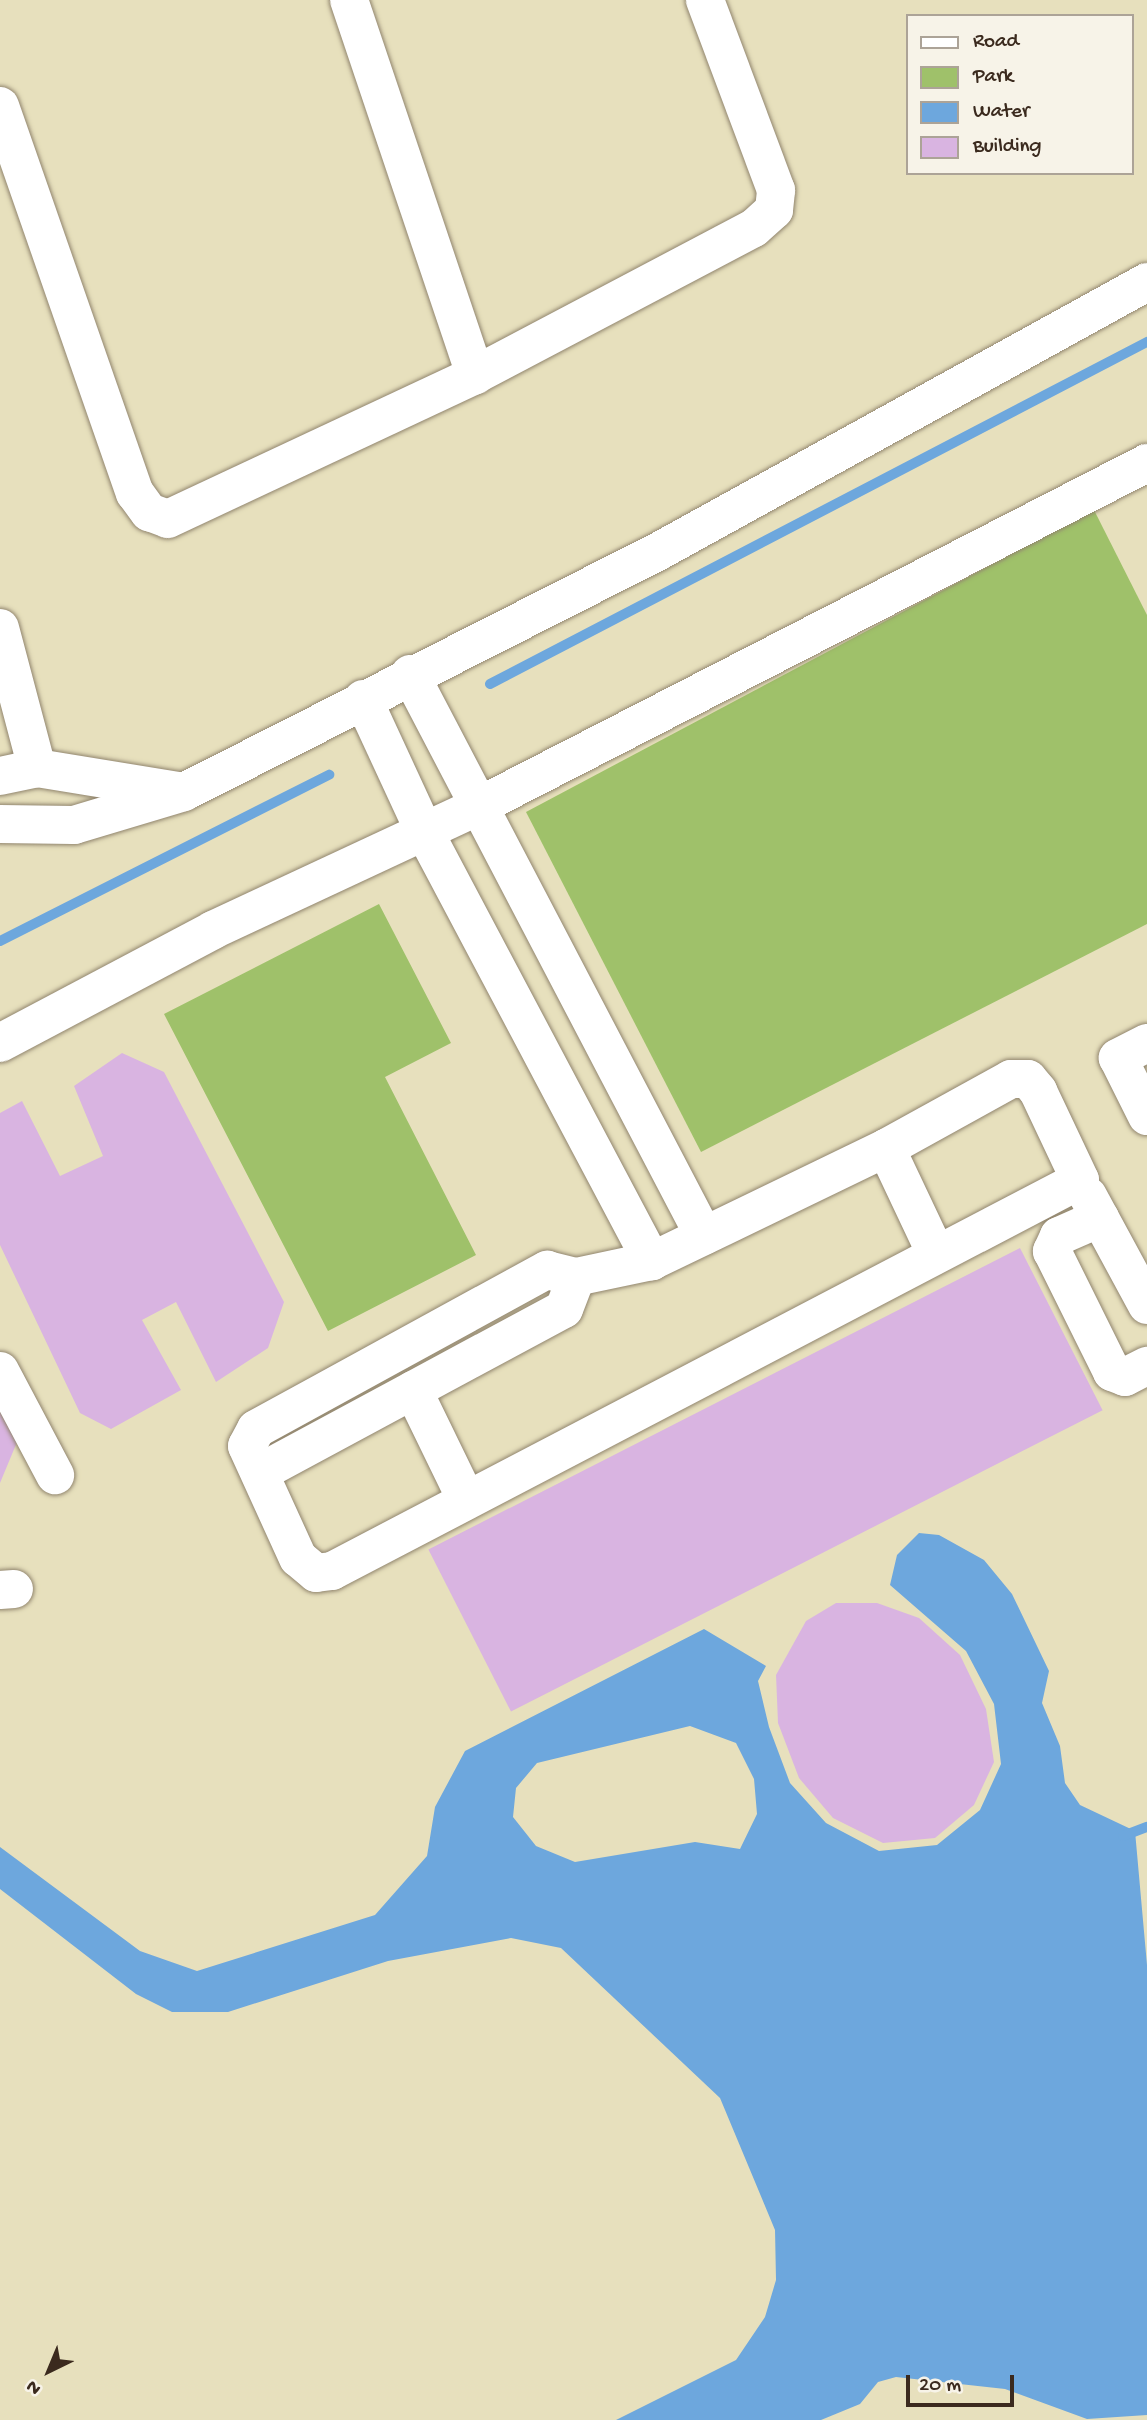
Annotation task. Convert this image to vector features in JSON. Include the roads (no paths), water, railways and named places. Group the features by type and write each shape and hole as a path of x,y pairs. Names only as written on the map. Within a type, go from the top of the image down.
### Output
{"street":[{"path":"349,0 475,375"},
{"path":"0,106 135,493 149,512 168,519 475,375 754,228 774,210 776,190 705,0"},
{"path":"0,824 74,825 184,792 411,674 661,550 1147,282"},
{"path":"0,1043 213,930 479,806 1147,463"},
{"path":"0,628 37,768"},
{"path":"411,674 704,1236"},
{"path":"363,699 424,831 652,1261"},
{"path":"0,776 37,768 184,792"},
{"path":"1147,1043 1118,1058 1147,1116"},
{"path":"1080,1180 465,1497 332,1571 316,1573 298,1558 247,1446 256,1429 548,1270 576,1277 652,1261 886,1148 1012,1079 1028,1079 1147,1305"},
{"path":"886,1148 936,1254"},
{"path":"1100,1218 1059,1236 1052,1251 1112,1372 1125,1377 1147,1366"},
{"path":"261,1472 564,1309 576,1277"},
{"path":"0,1371 55,1475"},
{"path":"413,1390 465,1497"}],"water":[{"path":"919,1533 939,1535 984,1560 1012,1594 1049,1671 1042,1703 1060,1746 1065,1783 1080,1805 1135,1831 1147,1965 1147,2415 1087,2419 1005,2389 896,2377 878,2382 860,2404 821,2420 616,2420 736,2360 765,2317 776,2280 775,2230 720,2098 561,1948 511,1938 388,1961 228,2012 172,2012 136,1994 0,1889 0,1847 140,1951 197,1971 375,1915 427,1856 435,1807 465,1751 704,1629 766,1666 758,1681 769,1727 790,1783 826,1823 879,1851 937,1845 980,1810 1001,1764 994,1704 966,1651 890,1585 897,1555","holes":["690,1726 736,1743 754,1779 757,1814 740,1849 695,1842 575,1862 536,1846 513,1817 516,1788 537,1763"]}],"waterway":[{"path":"490,684 1147,342"},
{"path":"0,941 329,775"},
{"path":"1123,1836 1147,1827"}]}
